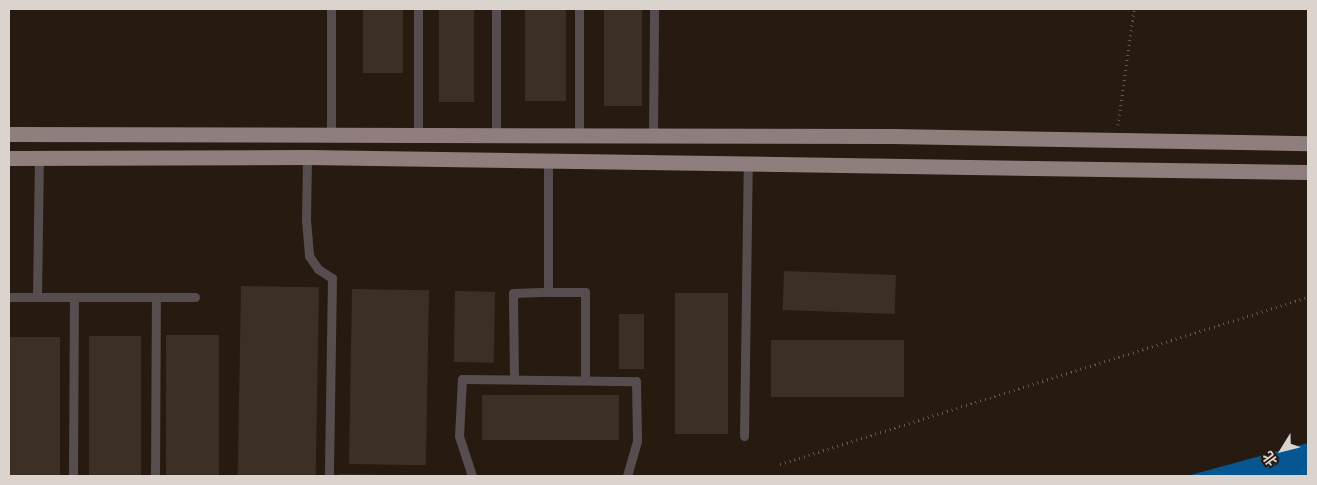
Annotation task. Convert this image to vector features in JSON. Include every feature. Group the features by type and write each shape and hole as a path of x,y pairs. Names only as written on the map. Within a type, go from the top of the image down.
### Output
{"main road":[{"path":"9,134 654,135 1308,143"},
{"path":"9,158 307,157 1308,172"}],"lane":[{"path":"330,134 331,9"},
{"path":"418,9 418,135"},
{"path":"496,9 496,135"},
{"path":"579,9 579,135"},
{"path":"654,9 654,135"},
{"path":"307,157 306,220 309,256 318,269 332,278 329,476"},
{"path":"36,297 39,158"},
{"path":"548,161 548,292"},
{"path":"744,436 748,164"},
{"path":"514,379 513,293 585,292 585,380"},
{"path":"9,297 195,297"},
{"path":"155,476 156,297"},
{"path":"73,476 74,298"},
{"path":"472,476 459,436 462,379 636,380 637,441 627,476"}],"path":[{"path":"1116,140 1134,9"},
{"path":"780,464 1308,297"}],"water":[{"path":"1308,443 1308,476 1187,476"}],"building":[{"path":"363,9 403,9 403,73 363,73"},
{"path":"439,9 474,9 474,102 439,102"},
{"path":"525,9 566,9 566,101 525,101"},
{"path":"604,9 642,9 642,106 604,106"},
{"path":"784,271 896,275 895,314 783,310"},
{"path":"241,286 319,287 316,476 238,476"},
{"path":"352,289 429,290 426,465 349,464"},
{"path":"455,291 495,292 494,363 454,362"},
{"path":"675,293 728,293 728,434 675,434"},
{"path":"619,314 644,314 644,369 619,369"},
{"path":"166,335 219,335 219,476 166,476"},
{"path":"89,336 141,336 141,476 89,476"},
{"path":"9,337 60,337 60,476 9,476"},
{"path":"771,340 904,340 904,397 771,397"},
{"path":"482,395 619,395 619,440 482,440"},
{"path":"339,474 392,475 392,476 339,476"}]}
